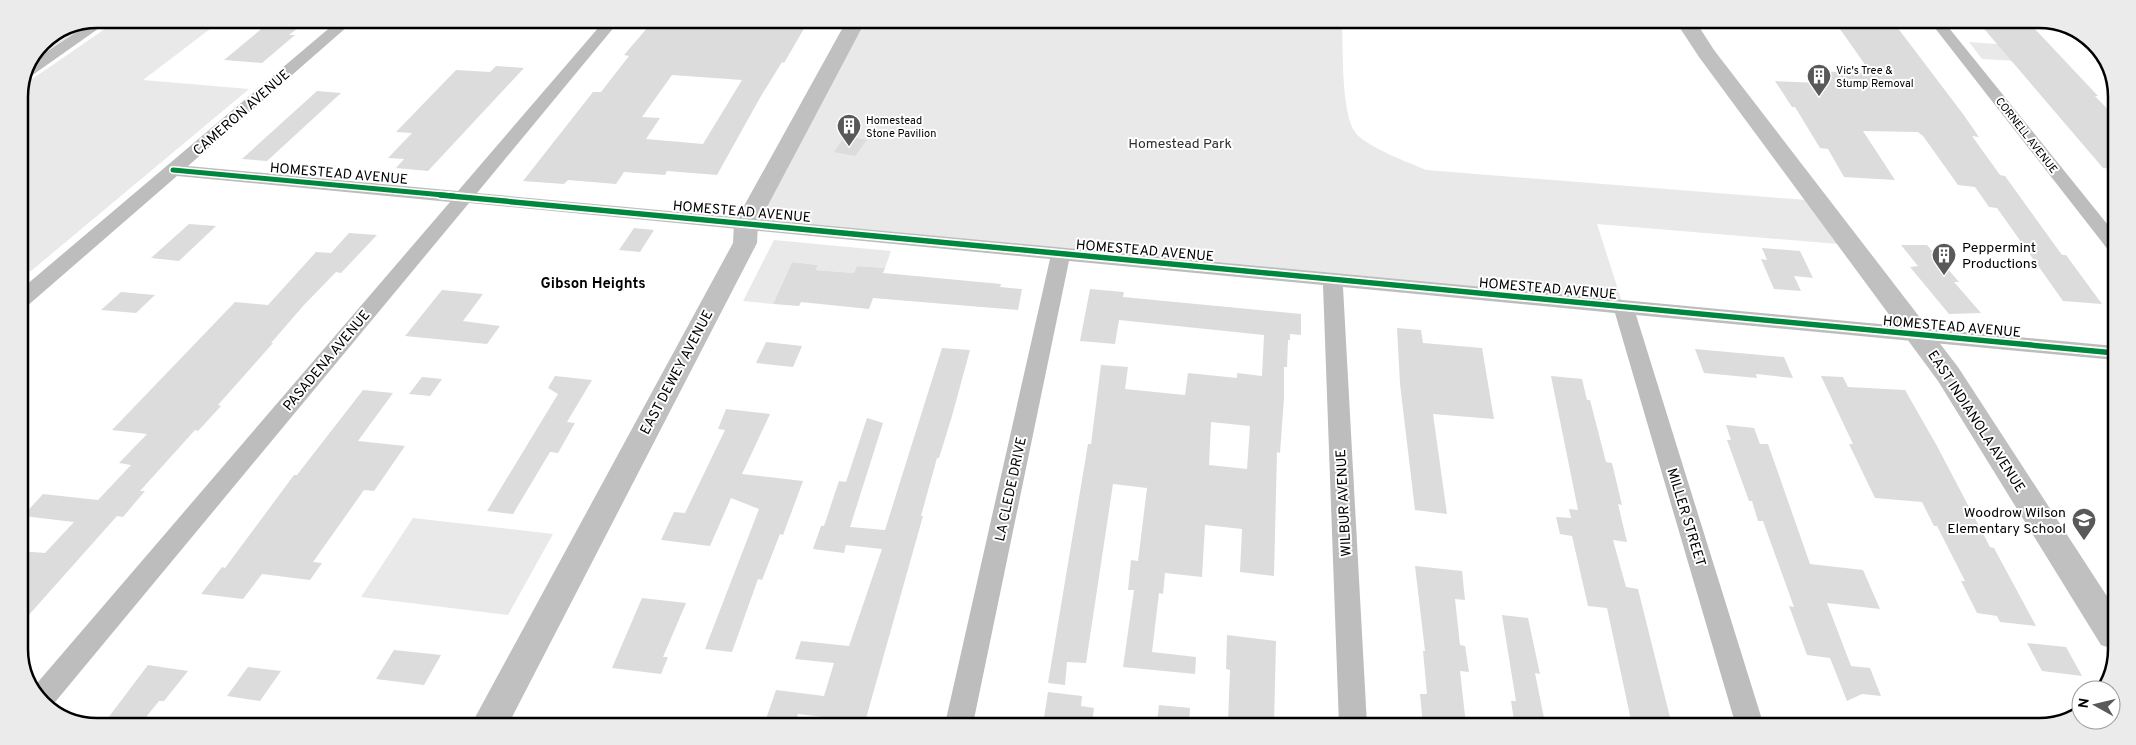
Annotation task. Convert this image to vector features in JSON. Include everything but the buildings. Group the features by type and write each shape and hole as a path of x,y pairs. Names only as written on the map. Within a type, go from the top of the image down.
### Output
{"street":[{"path":"35,66 91,28"},
{"name":"CAMERON AVENUE","path":"28,294 339,28"},
{"name":"PASADENA AVENUE","path":"45,694 606,28"},
{"name":"EAST DEWEY AVENUE","path":"493,718 745,243 746,224 855,28"},
{"name":"EAST INDIANOLA AVENUE","path":"1690,28 1706,52 1948,374 2108,625"},
{"name":"CORNELL AVENUE","path":"1943,28 2108,237"},
{"name":"HOMESTEAD AVENUE","path":"173,170 2108,352"},
{"name":"LA CLEDE DRIVE","path":"960,718 1062,254"},
{"name":"WILBUR AVENUE","path":"1333,280 1353,718"},
{"name":"MILLER STREET","path":"1624,308 1748,718"}],"green space":[{"path":"91,28 35,66 39,58 58,39 70,33"},
{"path":"106,28 196,28 210,29 143,80 249,89 31,271 28,271 28,96 30,81"},
{"name":"Homestead Park","path":"872,28 1342,28 1345,95 1350,123 1355,132 1368,143 1399,159 1426,170 1819,201 1851,245 1597,224 1624,308 746,224 857,30"},
{"path":"1969,42 2036,47 2051,63 1982,59"},
{"path":"774,240 891,251 885,268 857,266 854,273 816,270 818,265 792,262 773,304 743,301"},
{"path":"413,518 553,534 508,615 361,597"}],"cycle path":[{"path":"173,170 2108,352"}],"place":[{"name":"Vic's Tree & Stump Removal","path":"1819,97"},
{"name":"Homestead Stone Pavilion","path":"849,147"},
{"name":"Peppermint Productions","path":"1944,276"},
{"name":"Woodrow Wilson Elementary School","path":"2084,541"}],"district":[{"name":"Gibson Heights","path":"593,283"}]}
